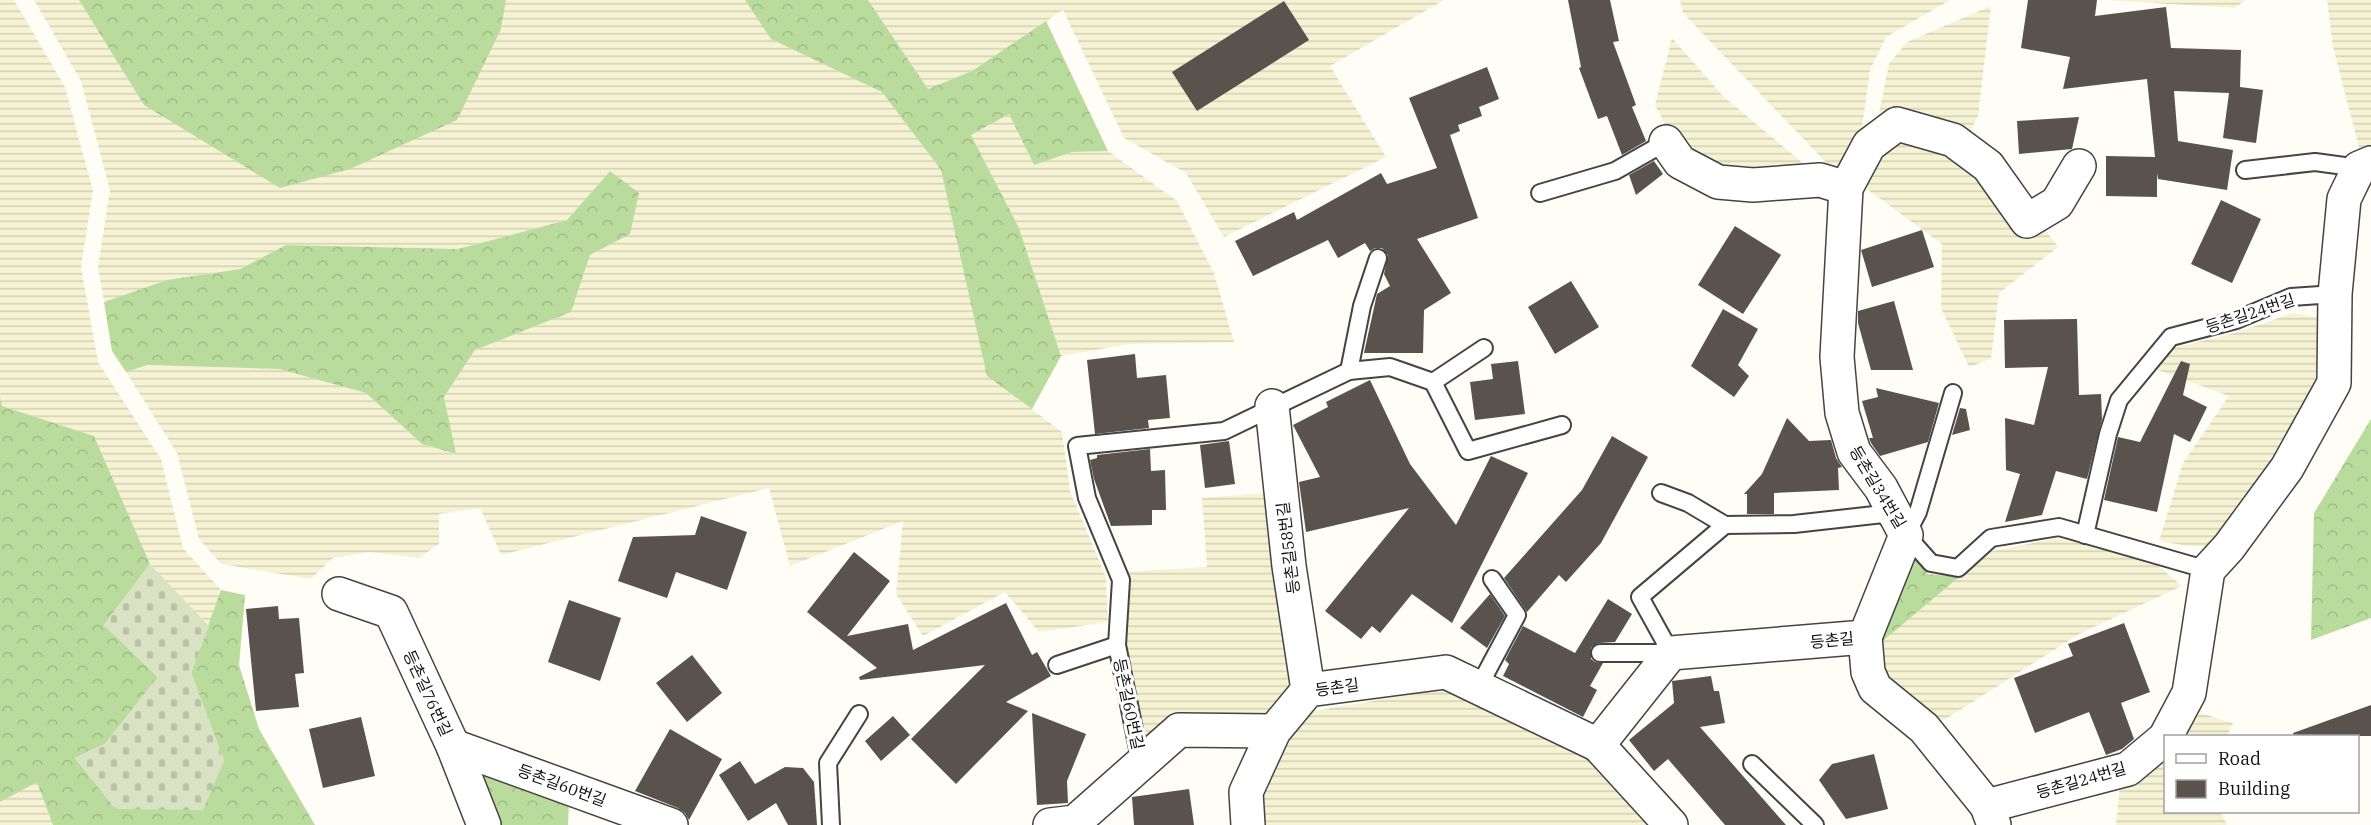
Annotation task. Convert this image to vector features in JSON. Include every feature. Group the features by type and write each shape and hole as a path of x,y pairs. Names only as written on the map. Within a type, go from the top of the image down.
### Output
{"street":[{"name":"등촌길34번길","path":"1866,637 1906,535 1881,488 1854,452 1842,413 1836,357 1846,188 1869,145 1897,124 1953,140 1988,166 2026,221 2057,203 2079,166"},
{"path":"1666,142 1680,162 1718,182 1753,185 1820,180 1846,188"},
{"path":"2208,570 2229,547 2287,468 2334,383 2335,294 2344,198 2365,166"},
{"name":"등촌길58번길","path":"1272,406 1289,566 1308,690"},
{"name":"등촌길24번길","path":"2166,735 2189,693 2208,570"},
{"name":"등촌길76번길","path":"339,594 391,612 453,746 484,825"},
{"name":"등촌길","path":"1671,653 1866,637 1868,672 1875,688 1924,728 1991,816"},
{"path":"1598,745 1671,653"},
{"name":"등촌길","path":"1248,825 1246,792 1274,731 1308,690 1446,672 1598,745 1671,825"},
{"name":"등촌길60번길","path":"1050,825 1075,822 1179,730 1274,731"},
{"name":"등촌길24번길","path":"1991,816 2128,769 2164,738"},
{"name":"등촌길60번길","path":"453,746 671,825"}],"lane":[{"path":"1540,193 1615,171 1666,142"},
{"path":"2246,170 2315,162 2365,166"},
{"path":"1349,370 1362,306 1378,258"},
{"name":"등촌길24번길","path":"2085,535 2108,434 2119,400 2171,336 2236,320 2291,297 2335,294"},
{"path":"1433,382 1484,348"},
{"path":"1272,406 1349,370 1390,367 1433,382 1468,451 1562,425"},
{"path":"1906,535 1918,512 1953,393"},
{"name":"등촌길60번길","path":"1141,764 1116,645 1121,580 1087,498 1077,446 1224,430 1272,406"},
{"path":"1661,493 1688,503 1725,525 1794,524 1883,514 1931,563 1958,568 1991,538 2059,528 2208,570"},
{"path":"1671,653 1640,597 1725,525"},
{"path":"1478,688 1517,615 1492,579"},
{"name":"등촌길60번길","path":"1057,665 1116,645"},
{"name":"등촌길","path":"1600,654 1671,653"},
{"path":"831,825 828,763 859,714"},
{"path":"1752,764 1815,825"}],"shaded area":[{"path":"0,0 14,0 65,87 93,191 81,267 98,362 161,459 183,548 221,590 209,626 150,564 94,436 2,406 0,397"},
{"path":"34,0 79,0 144,105 501,29 506,0 745,0 772,39 882,92 941,170 987,375 1062,432 1070,491 1106,577 1108,622 1039,632 1005,592 923,636 896,594 903,521 790,566 769,488 501,555 480,508 439,514 439,544 419,558 369,552 333,558 311,579 221,564 199,539 177,453 126,372 148,365 279,369 366,393 422,444 455,454 444,397 475,350 571,312 590,255 630,234 610,171 567,220 458,249 286,245 240,269 167,280 104,302 98,267 110,190 81,81"},
{"path":"868,0 1444,0 1330,66 1386,157 1224,237 1186,173 1124,138 1063,10 972,71 928,89"},
{"path":"1680,0 1950,0 1886,37 1870,70 1860,142 1837,174 1683,13"},
{"path":"2105,0 2246,0 2234,8"},
{"path":"2327,0 2371,0 2371,155 2362,159 2333,47"},
{"path":"1991,6 1978,116 1968,137 1877,123 1889,64 1907,42"},
{"path":"1672,38 1723,96 1804,164 1794,175 1743,178 1681,156 1655,105"},
{"path":"1009,114 1034,165 1072,152 1108,151 1177,201 1214,273 1234,342 1129,344 1061,356 1019,228 971,135"},
{"path":"1899,139 1949,153 2043,227 2058,247 1999,293 1991,359 1969,367 1941,308 1942,244 1864,187 1878,150"},
{"path":"2293,313 2327,319 2328,379 2215,547 2188,546 2159,541 2183,463 2229,396 2155,369 2173,348 2238,332"},
{"path":"1267,493 1292,697 1260,724 1144,750 1122,654 1125,572 1207,567 1202,498"},
{"path":"2057,538 2149,558 2182,586 2079,634 1938,724 1898,696 1881,669 1878,645 1988,552"},
{"path":"1441,689 1595,761 1653,825 1256,825 1254,793 1278,740 1315,711"},
{"path":"2200,713 2233,723 2227,735 2184,735"},
{"path":"2164,761 2164,813 2221,813 2227,825 2116,825 2120,785"},
{"path":"37,781 53,825 0,825 0,802"}],"green space":[{"path":"79,0 506,0 501,29 457,120 350,169 280,188 144,105"},
{"path":"745,0 868,0 928,89 972,71 1046,21 1108,151 1072,152 1034,165 1009,114 971,135 1019,228 1061,356 1032,409 987,376 941,170 882,92 771,39"},
{"path":"610,171 639,193 630,234 590,255 571,312 475,350 444,397 456,454 422,444 366,393 279,369 148,365 126,372 112,351 104,302 167,280 240,269 286,245 458,249 567,220"},
{"path":"0,397 2,406 94,436 150,564 104,625 158,677 105,744 75,758 116,809 224,761 191,673 221,590 245,595 239,665 259,729 315,825 53,825 37,782 0,802"},
{"path":"2371,419 2371,618 2311,640 2314,513"},
{"path":"1911,554 1928,574 1959,577 1878,645"},
{"path":"150,564 209,626 191,673 224,761 203,810 116,809 75,758 105,744 158,677 104,625"},
{"path":"474,762 569,802 568,825 497,825"}],"building":[{"path":"1568,0 1610,0 1619,41 1613,42 1636,105 1632,107 1646,141 1622,155 1607,116 1598,119 1579,68 1581,67"},
{"path":"2028,0 2097,0 2095,16 2166,7 2171,48 2241,50 2240,87 2263,90 2256,143 2223,138 2229,93 2174,91 2178,141 2233,150 2227,190 2158,179 2157,173 2157,197 2106,196 2106,156 2155,157 2147,79 2063,89 2070,57 2021,48"},
{"path":"1284,1 1309,40 1197,111 1172,72"},
{"path":"1487,67 1499,99 1479,107 1482,116 1458,125 1460,131 1450,135 1478,218 1417,239 1451,293 1424,310 1423,353 1364,353 1377,294 1390,286 1384,274 1388,255 1382,248 1370,251 1365,243 1338,258 1328,240 1253,276 1235,241 1294,212 1297,220 1381,173 1387,184 1437,168 1409,98"},
{"path":"2079,117 2072,149 2019,154 2017,121"},
{"path":"1654,161 1663,174 1636,195 1629,175"},
{"path":"2221,200 2261,219 2232,283 2191,264"},
{"path":"1735,226 1781,255 1743,314 1698,285"},
{"path":"1922,230 1934,267 1872,287 1861,250"},
{"path":"1571,281 1599,327 1555,354 1528,307"},
{"path":"1894,301 1913,370 1871,370 1858,323 1858,311"},
{"path":"1723,309 1758,329 1738,365 1749,376 1734,397 1691,366"},
{"path":"2077,319 2079,395 2101,394 2102,419 2087,479 2056,471 2042,515 2005,522 2020,474 2006,470 2005,418 2034,425 2048,367 2005,368 2004,320"},
{"path":"1135,354 1137,378 1166,375 1170,418 1148,420 1149,428 1095,434 1087,360"},
{"path":"1518,361 1525,414 1475,420 1470,382 1493,379 1491,364"},
{"path":"2181,361 2190,364 2183,395 2207,407 2190,442 2174,434 2157,512 2104,500 2118,437 2140,442"},
{"path":"1370,380 1410,464 1456,525 1491,456 1528,473 1452,623 1412,594 1380,633 1372,626 1361,639 1325,611 1409,508 1306,532 1299,482 1320,477 1293,425 1328,407 1326,402"},
{"path":"1876,388 1939,403 1928,442 1880,456 1869,438 1873,438 1862,401 1878,397"},
{"path":"1960,408 1966,409 1970,430 1952,435"},
{"path":"1787,418 1809,441 1831,440 1836,458 1842,467 1838,468 1839,490 1774,493 1774,514 1747,514 1747,494 1744,494 1762,474"},
{"path":"1612,436 1648,457 1601,543 1566,582 1559,575 1527,612 1504,578 1582,490"},
{"path":"1229,441 1235,484 1205,488 1200,445"},
{"path":"1150,449 1151,471 1165,470 1166,510 1152,510 1152,525 1111,526 1094,479 1090,460 1097,458 1097,455"},
{"path":"701,516 747,532 727,590 676,572 667,598 618,581 633,537 695,535"},
{"path":"854,552 890,581 847,636 908,624 913,650 1006,603 1032,655 1037,652 1051,676 1006,702 1028,711 956,784 911,739 985,665 860,680 859,677 877,668 807,612"},
{"path":"1490,594 1505,616 1487,648 1460,628"},
{"path":"1608,599 1632,614 1615,642 1599,643 1591,648 1591,659 1603,663 1590,686 1597,690 1583,717 1503,676 1509,664 1505,660 1523,626 1575,653"},
{"path":"569,600 621,618 600,681 548,662"},
{"path":"278,606 279,619 299,618 304,673 295,674 299,707 256,711 246,609"},
{"path":"2124,623 2150,692 2121,703 2134,739 2122,749 2106,755 2089,712 2035,733 2014,678 2073,656 2068,644"},
{"path":"692,655 722,693 687,722 656,683"},
{"path":"1711,676 1714,691 1719,691 1725,723 1700,727 1786,825 1725,825 1668,759 1654,771 1629,740 1674,703 1672,681"},
{"path":"2371,705 2371,736 2294,735 2293,733"},
{"path":"1032,713 1086,734 1067,781 1068,803 1037,805"},
{"path":"893,716 910,735 881,761 865,741"},
{"path":"361,717 375,776 323,788 309,729"},
{"path":"670,729 722,759 689,820 678,808 635,791"},
{"path":"1874,754 1888,809 1846,819 1819,780 1832,764"},
{"path":"740,761 755,784 785,767 803,768 814,782 817,825 788,825 776,803 748,821 719,775"},
{"path":"1189,789 1194,825 1134,825 1132,797"}]}
